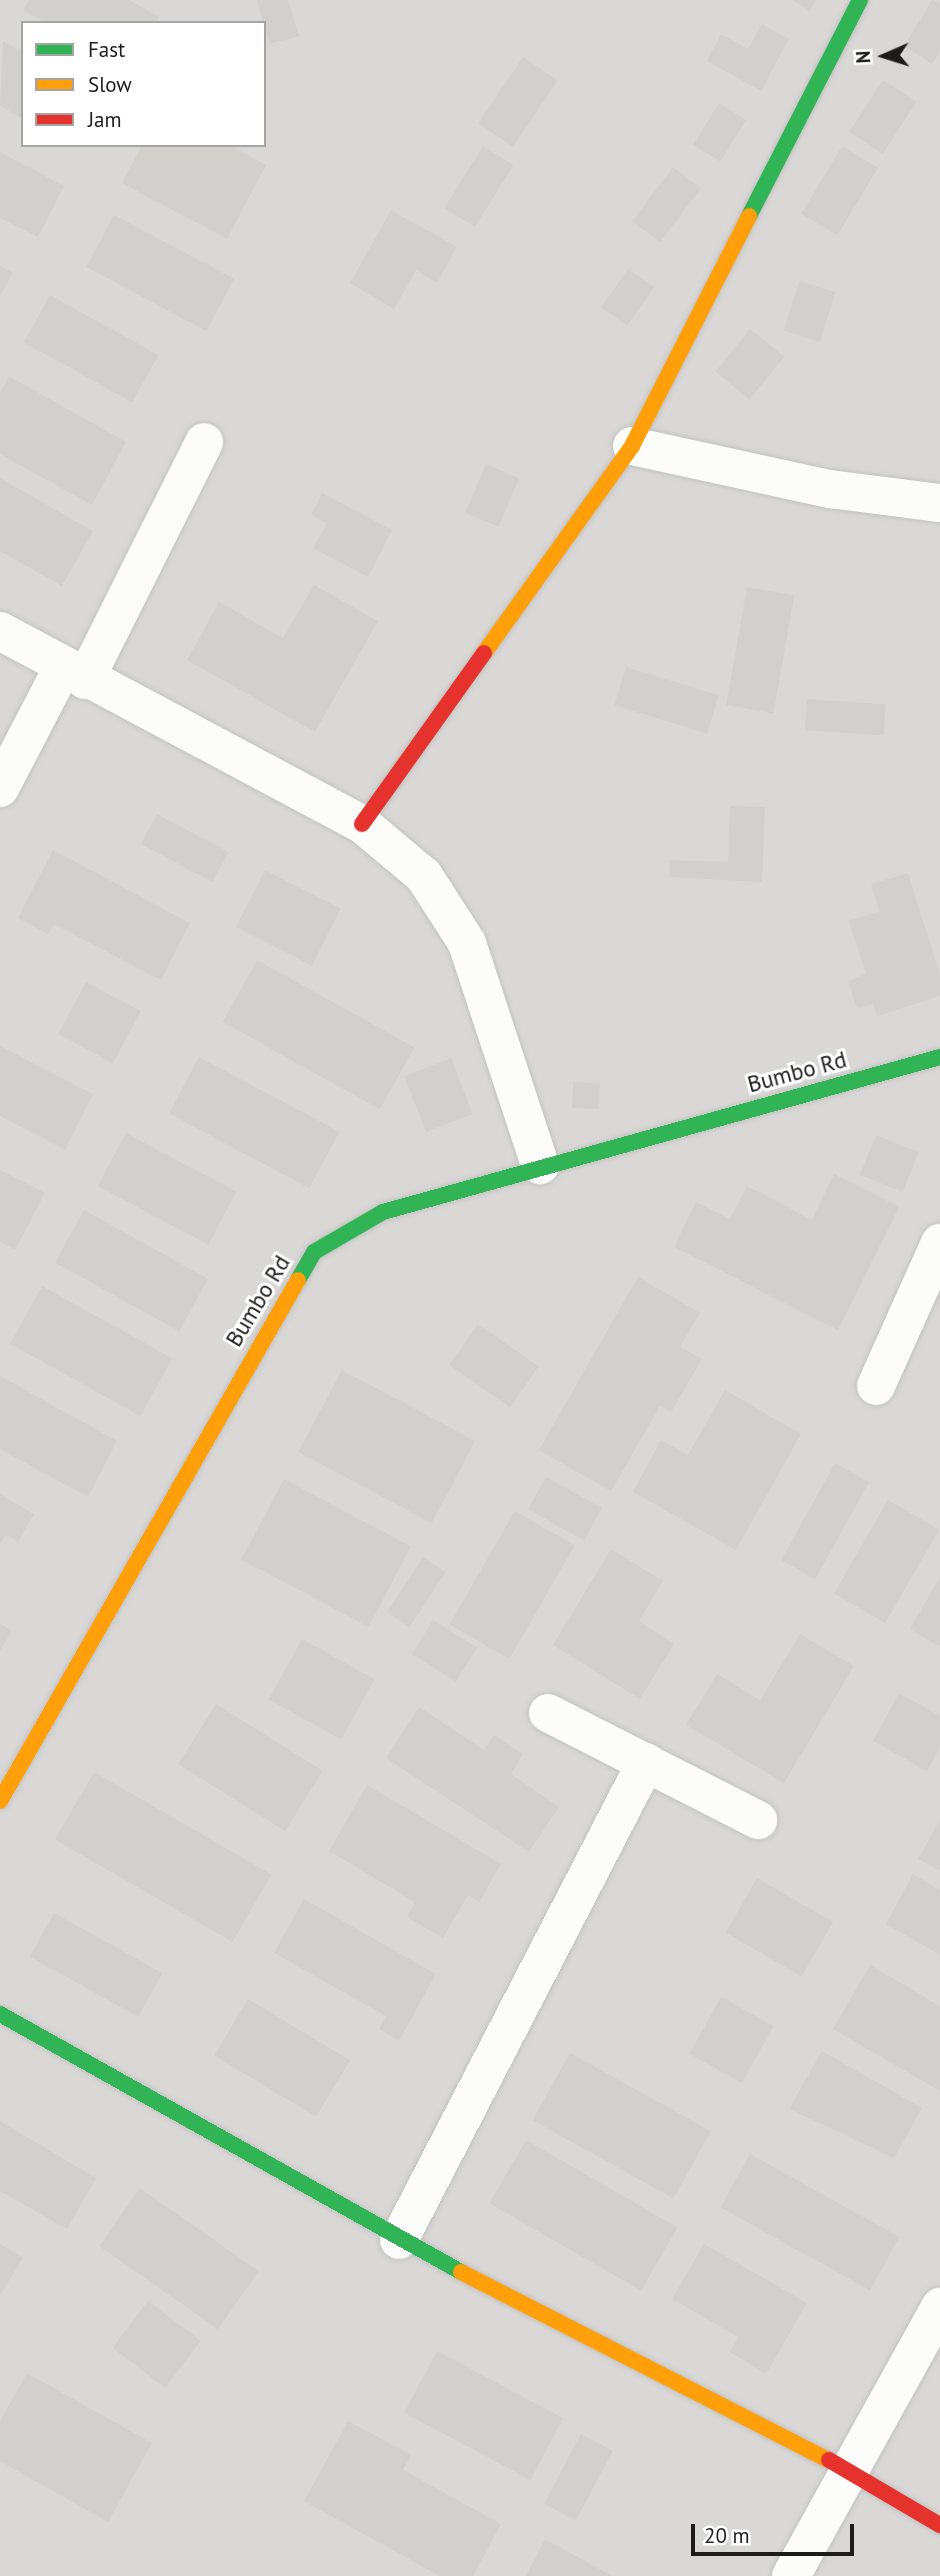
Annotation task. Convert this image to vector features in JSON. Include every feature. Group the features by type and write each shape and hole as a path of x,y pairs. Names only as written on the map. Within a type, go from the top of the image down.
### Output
{"street":[{"path":"362,824 632,446 860,0"},
{"path":"0,788 74,673 204,442"},
{"path":"632,446 830,489 940,503"},
{"path":"0,631 74,673 362,824 424,876 462,933 540,1165"},
{"name":"Bumbo Rd","path":"5,1778 314,1252 383,1212 540,1165 938,1063"},
{"path":"876,1386 940,1243"},
{"path":"548,1713 758,1820"},
{"path":"399,2240 646,1762"},
{"path":"0,2014 399,2240 848,2470 940,2525"},
{"path":"791,2576 940,2307"}],"shaded area":[{"path":"0,0 940,0 940,2576 0,2576"}],"building":[{"path":"29,0 129,0 159,17 157,21 43,21 23,10"},
{"path":"257,0 288,0 299,36 270,44 266,21 263,21"},
{"path":"792,0 816,0 810,11"},
{"path":"932,0 940,4 940,51 932,64 904,46"},
{"path":"762,24 789,39 761,91 707,61 721,34 748,49"},
{"path":"3,41 21,51 21,118 0,106"},
{"path":"523,57 558,80 513,147 478,123"},
{"path":"883,80 917,102 883,154 849,132"},
{"path":"719,103 746,120 720,162 693,145"},
{"path":"483,146 514,165 475,227 444,208"},
{"path":"842,146 878,168 837,235 801,214"},
{"path":"141,147 234,147 266,165 227,239 122,183"},
{"path":"0,152 64,186 38,237 0,218"},
{"path":"673,167 701,188 660,242 632,221"},
{"path":"391,210 457,247 437,283 416,270 394,309 350,283"},
{"path":"114,215 234,279 206,331 86,267"},
{"path":"0,266 13,273 0,296"},
{"path":"628,269 654,287 627,326 601,308"},
{"path":"799,281 835,292 820,342 784,331"},
{"path":"50,295 158,355 132,402 24,342"},
{"path":"750,329 784,357 750,399 715,372"},
{"path":"9,376 126,442 92,505 0,454 0,393"},
{"path":"486,464 519,478 498,527 465,513"},
{"path":"0,478 93,531 62,586 0,551"},
{"path":"322,493 392,530 368,577 313,548 327,523 311,515"},
{"path":"314,585 378,621 315,732 187,660 219,602 283,638"},
{"path":"747,587 794,595 773,714 726,705"},
{"path":"626,667 719,695 707,734 614,705"},
{"path":"807,699 886,705 884,735 805,730"},
{"path":"730,806 765,807 762,882 669,877 670,860 728,862"},
{"path":"157,814 229,852 213,882 141,844"},
{"path":"53,850 190,923 161,980 54,924 48,934 18,918"},
{"path":"265,870 341,909 312,966 236,927"},
{"path":"908,873 940,975 940,996 877,1016 873,1004 857,1009 848,981 866,974 849,921 879,911 871,884"},
{"path":"257,960 414,1047 380,1109 223,1022"},
{"path":"86,982 141,1011 113,1063 58,1034"},
{"path":"0,1046 93,1094 65,1150 0,1116"},
{"path":"199,1057 339,1132 309,1188 169,1114"},
{"path":"451,1058 473,1114 426,1132 404,1076"},
{"path":"573,1082 600,1083 599,1109 572,1108"},
{"path":"126,1133 236,1192 208,1245 98,1186"},
{"path":"876,1135 919,1152 903,1192 860,1175"},
{"path":"0,1170 45,1193 15,1250 0,1242"},
{"path":"834,1174 899,1207 838,1330 674,1247 696,1202 730,1219 747,1186 812,1220"},
{"path":"84,1210 208,1279 179,1331 55,1262"},
{"path":"638,1277 700,1313 680,1347 702,1359 671,1412 660,1406 611,1491 539,1450"},
{"path":"42,1286 172,1358 140,1416 10,1344"},
{"path":"478,1324 539,1366 510,1407 449,1365"},
{"path":"342,1370 475,1441 432,1523 298,1452"},
{"path":"0,1376 117,1441 88,1497 0,1449"},
{"path":"725,1390 801,1434 736,1550 633,1492 661,1440 688,1455"},
{"path":"835,1463 869,1482 815,1579 781,1560"},
{"path":"546,1477 602,1508 584,1540 528,1509"},
{"path":"284,1479 411,1547 368,1627 241,1559"},
{"path":"0,1494 34,1514 18,1542 5,1535 0,1544"},
{"path":"888,1500 939,1530 885,1623 834,1594"},
{"path":"515,1511 575,1546 509,1659 450,1624"},
{"path":"611,1549 663,1581 639,1621 674,1644 640,1699 553,1645"},
{"path":"423,1557 446,1572 410,1627 387,1612"},
{"path":"940,1577 940,1647 910,1629"},
{"path":"433,1620 477,1648 456,1681 412,1654"},
{"path":"0,1623 12,1631 0,1651"},
{"path":"800,1634 854,1666 784,1783 686,1725 717,1674 760,1700"},
{"path":"302,1639 375,1679 341,1740 269,1699"},
{"path":"899,1693 940,1716 940,1747 927,1771 873,1741"},
{"path":"216,1704 323,1771 285,1831 178,1764"},
{"path":"419,1707 484,1750 494,1735 523,1754 511,1774 559,1807 529,1852 386,1758"},
{"path":"94,1772 272,1874 233,1942 55,1840"},
{"path":"367,1785 501,1864 479,1902 468,1895 443,1938 407,1917 415,1902 329,1851"},
{"path":"940,1820 940,1871 918,1859"},
{"path":"913,1874 940,1890 940,1955 886,1924"},
{"path":"757,1878 833,1922 802,1977 726,1933"},
{"path":"304,1899 436,1974 399,2041 379,2029 386,2016 274,1953"},
{"path":"54,1913 162,1973 138,2017 30,1957"},
{"path":"870,1965 940,2006 940,2091 833,2029"},
{"path":"721,1997 773,2026 742,2083 689,2054"},
{"path":"248,1999 350,2060 316,2117 214,2056"},
{"path":"822,2051 922,2108 894,2158 789,2109"},
{"path":"570,2053 711,2131 673,2198 533,2120"},
{"path":"0,2121 96,2178 67,2229 0,2191"},
{"path":"526,2140 678,2228 641,2291 490,2203"},
{"path":"750,2154 900,2237 870,2290 720,2207"},
{"path":"140,2188 259,2271 218,2329 99,2246"},
{"path":"0,2244 23,2258 0,2295"},
{"path":"704,2244 807,2303 766,2374 730,2352 738,2337 672,2299"},
{"path":"148,2301 201,2341 165,2388 112,2348"},
{"path":"437,2351 563,2418 530,2480 404,2413"},
{"path":"27,2373 152,2443 108,2522 0,2461 0,2421"},
{"path":"348,2421 411,2455 403,2470 501,2524 473,2576 440,2576 304,2501"},
{"path":"581,2434 613,2451 576,2521 544,2504"},
{"path":"545,2539 612,2576 526,2576"}],"traffic: fast":[{"path":"749,216 860,0"},
{"path":"298,1280 314,1252 383,1212 940,1057"},
{"path":"0,2014 461,2272"}],"traffic: slow":[{"path":"484,653 632,446 749,216"},
{"path":"0,1801 298,1280"},
{"path":"461,2272 829,2460"}],"traffic: jam":[{"path":"362,824 484,653"},
{"path":"829,2460 940,2525"}]}
